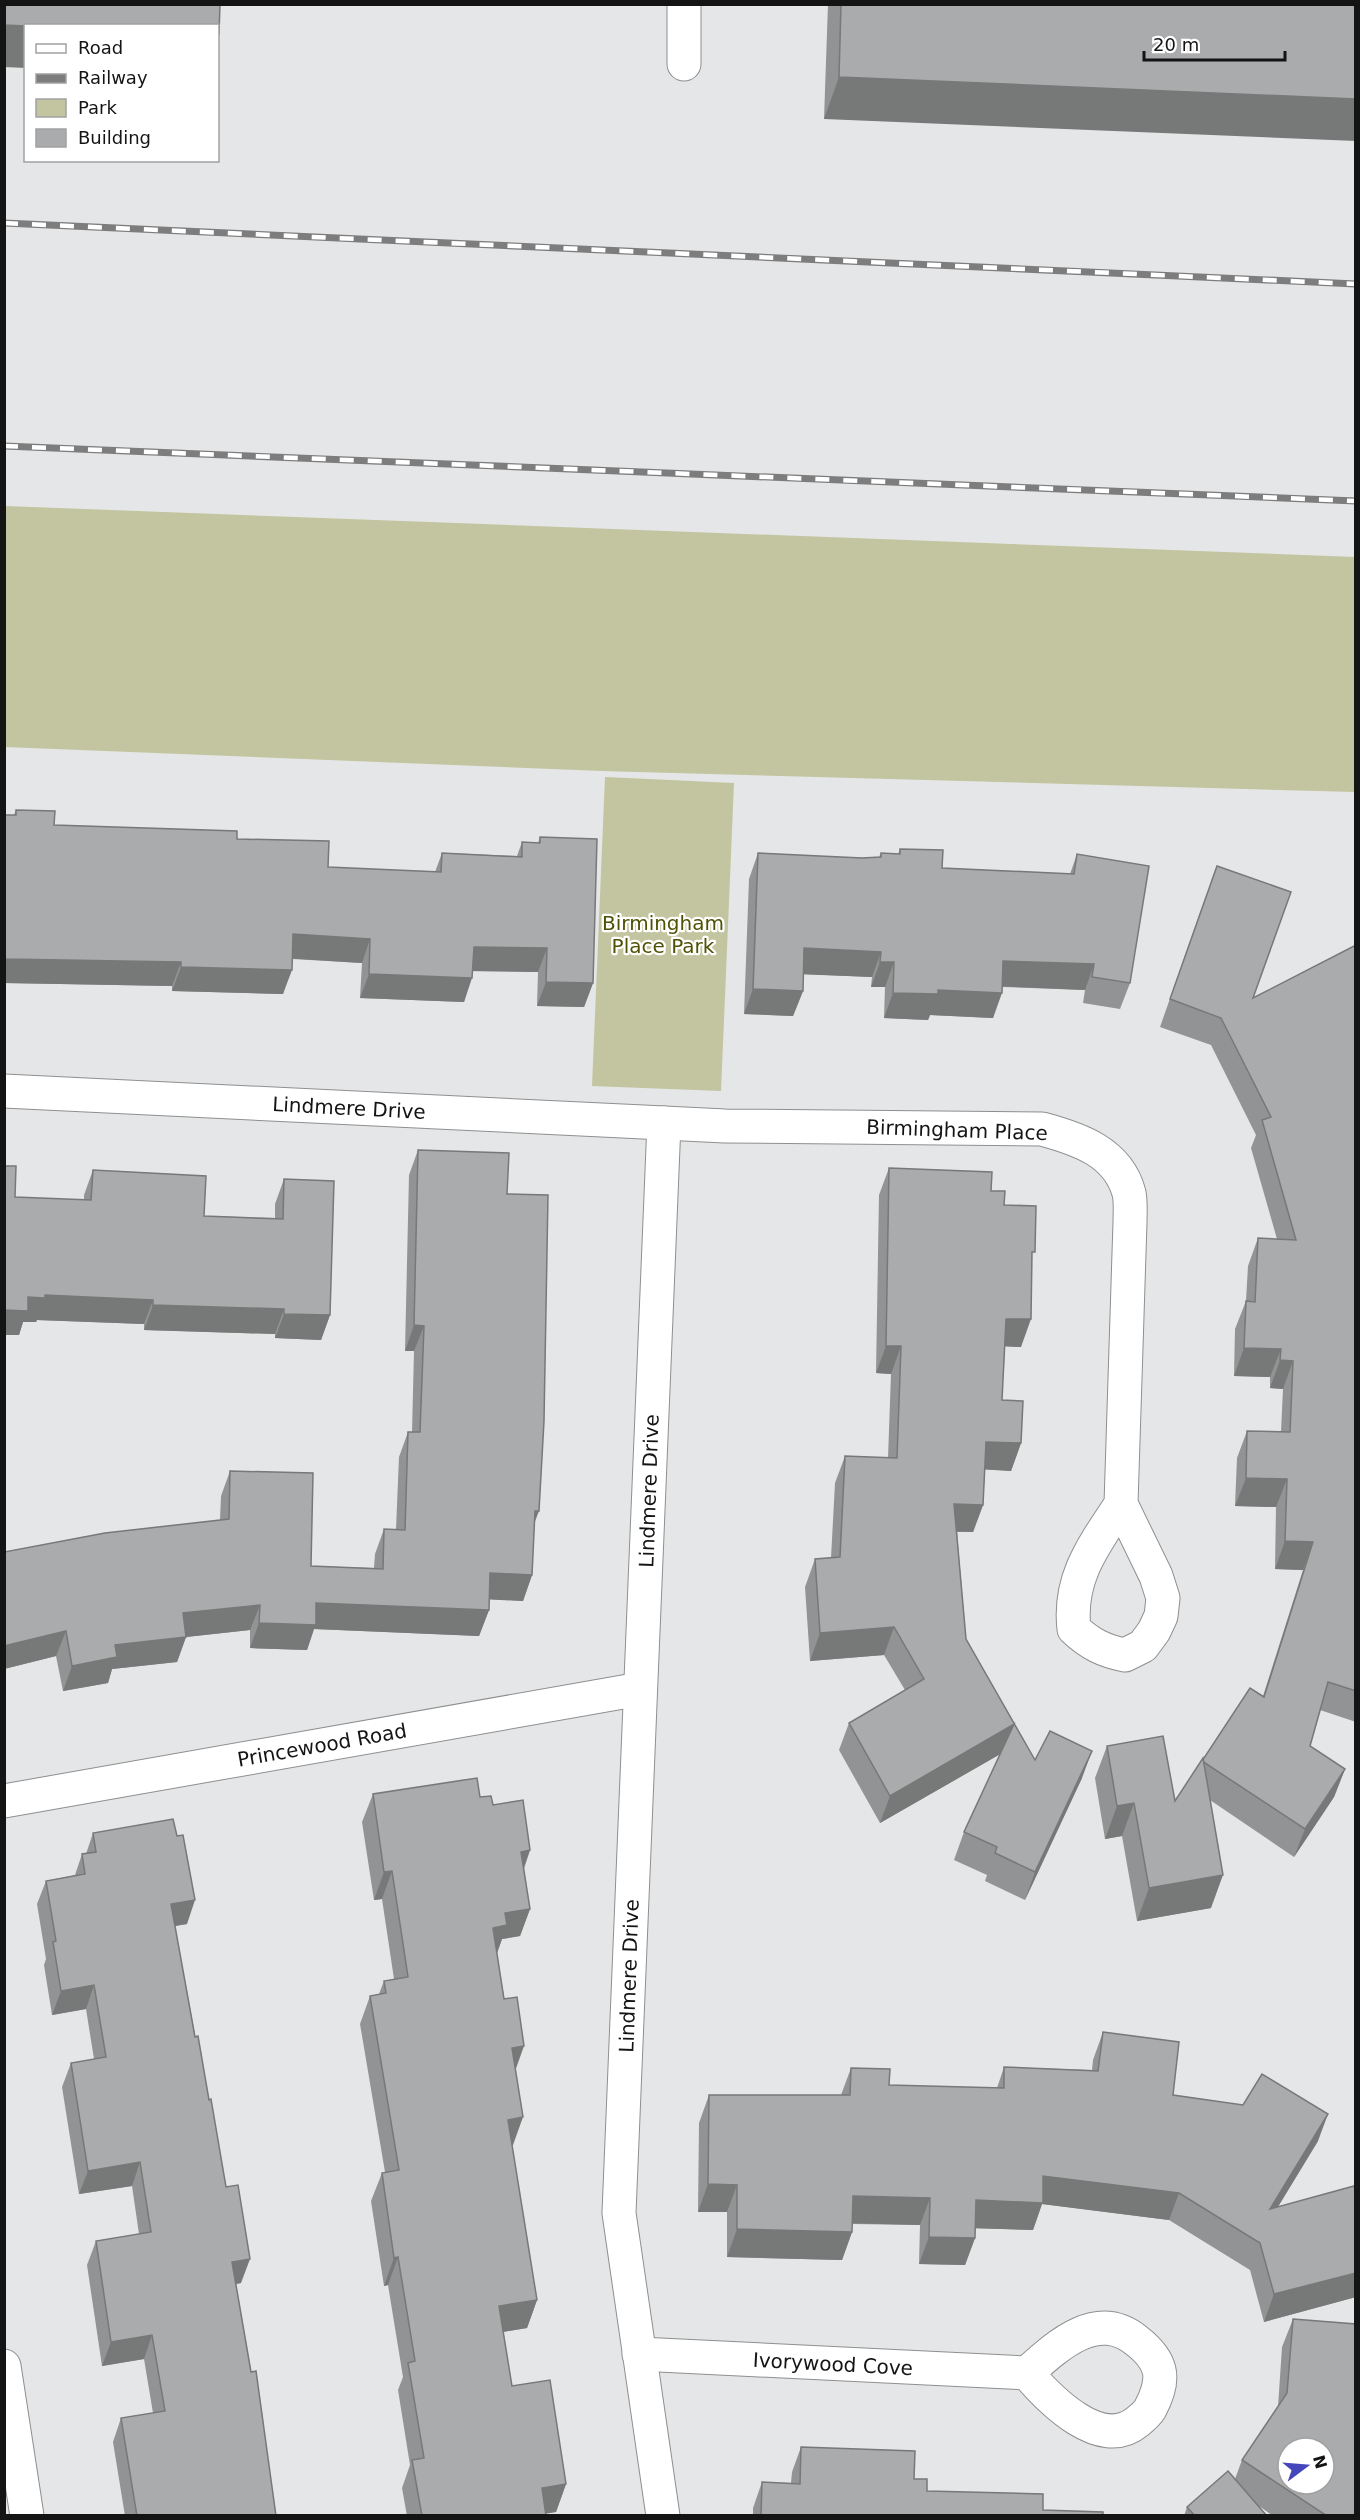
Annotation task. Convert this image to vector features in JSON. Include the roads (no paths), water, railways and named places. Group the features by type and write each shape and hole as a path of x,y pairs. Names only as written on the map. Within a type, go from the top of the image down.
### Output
{"street":[{"path":"684,4 684,64"},
{"name":"Lindmere Drive","path":"4,1091 664,1123 619,2213 663,2516"},
{"name":"Birmingham Place","path":"664,1123 1042,1129 1069,1137 1098,1150 1116,1167 1129,1194 1121,1504"},
{"name":"Princewood Road","path":"4,1801 640,1689"},
{"name":"Ivorywood Cove","path":"639,2354 1027,2373"},
{"path":"4,2367 27,2516"}],"railway":[{"path":"4,223 1356,284"},
{"path":"4,446 1356,501"}],"park label":[{"name":"Birmingham Place Park","path":"663,934"}]}
